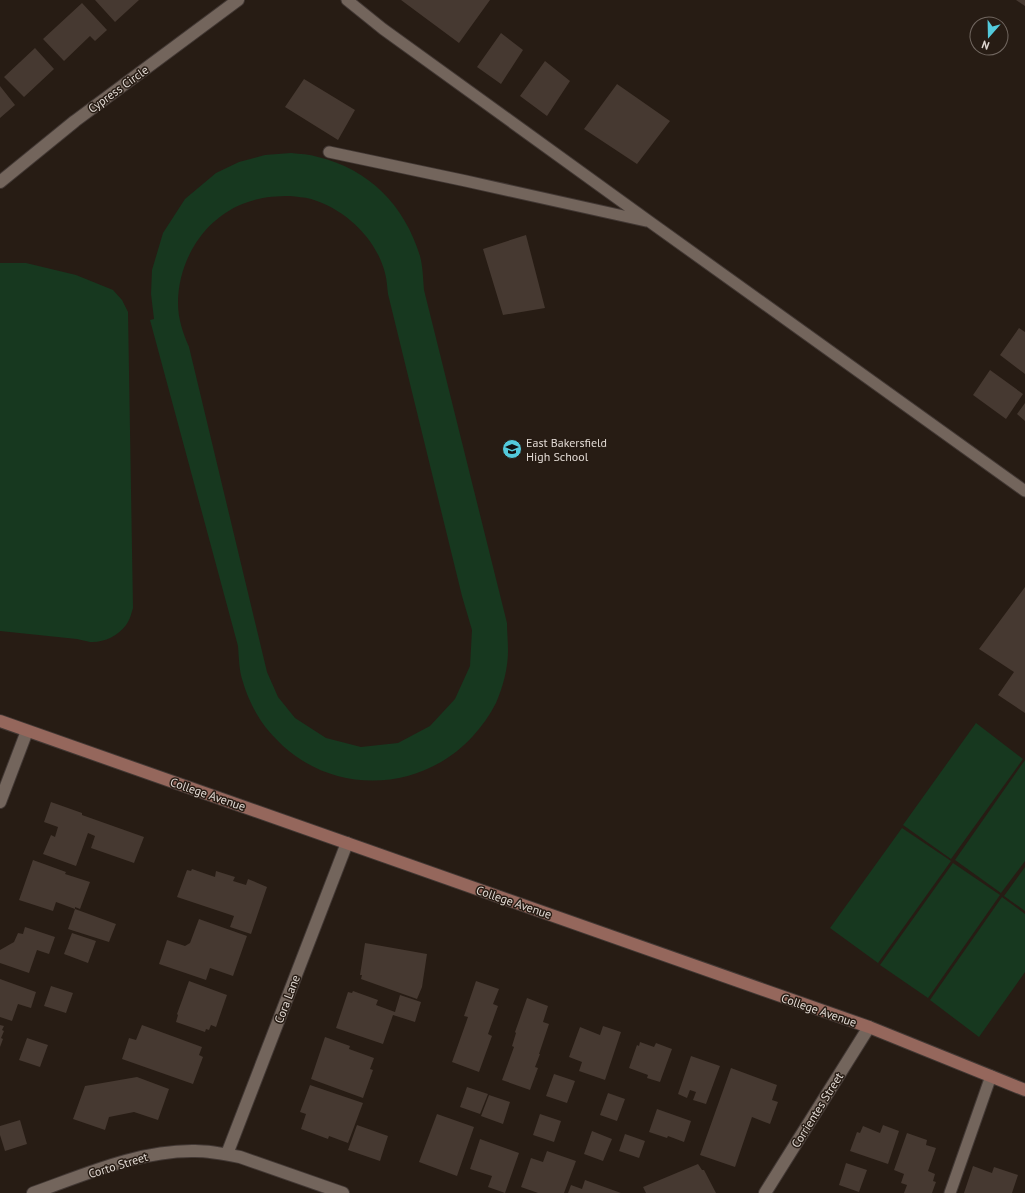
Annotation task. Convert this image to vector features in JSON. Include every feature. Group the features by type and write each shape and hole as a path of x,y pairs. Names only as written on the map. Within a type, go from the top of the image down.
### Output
{"street":[{"name":"Cypress Circle","path":"0,182 75,121 238,0"},
{"name":"College Avenue","path":"0,721 869,1027 1025,1090"},
{"path":"0,802 27,731"},
{"name":"Cora Lane","path":"227,1154 347,844"},
{"name":"Corrientes Street","path":"764,1193 869,1027"},
{"name":"Corto Street","path":"33,1193 131,1159 162,1152 195,1150 240,1157 343,1193"}],"lane":[{"path":"347,0 384,29 650,222 1025,491"},
{"path":"329,152 650,222"},
{"path":"950,1193 991,1076"}],"green space":[{"path":"291,153 311,155 353,170 369,180 382,192 395,206 405,221 420,256 424,290 507,623 508,657 503,684 496,703 483,724 473,736 453,754 430,768 405,777 380,780 354,779 329,773 305,762 283,746 260,720 247,695 242,678 239,664 238,646 150,320 154,319 151,294 152,270 163,233 185,199 216,173 239,162 265,155","holes":["293,196 308,198 336,210 367,237 381,260 462,596 472,630 470,666 455,699 430,726 398,743 361,747 326,738 295,718 278,697 267,672 189,347 180,320 178,303 179,287 183,271 189,256 207,229 219,218 248,202 269,197"]},
{"path":"0,263 26,263 76,275 113,290 122,300 128,312 133,608 123,629 105,640 90,642 77,639 0,631"},
{"path":"976,723 1023,759 951,859 903,825"},
{"path":"1025,760 1025,861 1001,893 955,860"},
{"path":"902,828 951,861 878,963 830,928"},
{"path":"953,863 1000,895 928,998 880,965"},
{"path":"1025,867 1025,911 1004,896"},
{"path":"1002,897 1025,914 1025,972 979,1037 930,1000"}],"building":[{"path":"95,0 139,0 115,22"},
{"path":"401,0 490,0 459,43"},
{"path":"1016,0 1025,0 1025,6"},
{"path":"82,3 107,30 95,41 90,36 64,61 43,39"},
{"path":"501,33 523,50 501,84 477,67"},
{"path":"35,48 54,69 24,97 4,77"},
{"path":"545,61 570,81 547,116 520,96"},
{"path":"304,79 355,110 338,140 285,107"},
{"path":"617,84 670,121 637,164 584,129"},
{"path":"0,86 15,105 0,118"},
{"path":"526,235 545,308 503,315 483,249"},
{"path":"1019,328 1025,332 1025,374 1000,355"},
{"path":"990,370 1023,394 1006,419 973,395"},
{"path":"1025,403 1025,421 1017,414"},
{"path":"1025,587 1025,713 998,695 1014,672 979,649"},
{"path":"51,802 82,813 82,815 144,837 134,863 91,848 95,836 88,833 76,866 43,854 51,835 55,837 58,827 44,822"},
{"path":"33,860 66,872 65,874 90,882 80,909 75,907 75,909 56,902 53,911 19,900"},
{"path":"192,869 215,877 216,871 235,877 233,881 246,885 248,879 267,887 251,934 230,927 234,916 177,897 187,870 191,871"},
{"path":"75,909 116,924 109,942 68,929"},
{"path":"199,919 247,936 233,976 210,968 206,980 159,964 167,940 185,946 190,943"},
{"path":"25,927 55,937 49,954 37,950 29,973 0,963 0,950 14,942 18,933 23,934"},
{"path":"72,933 96,941 88,963 64,954"},
{"path":"365,943 427,954 422,987 417,999 361,979 362,975 360,975"},
{"path":"0,979 36,992 31,1008 18,1004 12,1021 0,1017"},
{"path":"189,981 227,995 216,1027 211,1025 209,1030 206,1029 205,1032 176,1022 177,1014"},
{"path":"476,981 499,989 493,1004 498,1006 488,1034 492,1036 479,1072 452,1062 468,1017 464,1016"},
{"path":"51,986 73,993 66,1013 44,1006"},
{"path":"353,991 378,1000 376,1005 395,1012 400,995 421,1002 415,1022 393,1015 383,1044 336,1028 348,992 352,993"},
{"path":"527,998 548,1006 543,1022 549,1024 535,1067 538,1068 530,1090 502,1080 514,1047 512,1046 515,1032"},
{"path":"0,1025 4,1026 2,1030 4,1031 1,1038 3,1039 0,1047"},
{"path":"142,1025 202,1047 199,1055 203,1057 193,1084 122,1059 129,1038 136,1040"},
{"path":"603,1026 621,1032 605,1080 579,1071 582,1062 569,1057 580,1027 600,1035"},
{"path":"325,1037 350,1046 349,1049 374,1058 370,1069 373,1070 363,1098 311,1079"},
{"path":"27,1038 48,1045 40,1067 19,1060"},
{"path":"640,1042 654,1047 656,1043 672,1049 660,1082 647,1078 648,1075 629,1068 637,1045 639,1046"},
{"path":"691,1056 720,1066 706,1104 693,1100 696,1092 690,1090 687,1098 678,1094"},
{"path":"731,1068 777,1085 772,1100 778,1102 770,1124 752,1117 735,1167 700,1155"},
{"path":"554,1074 575,1081 567,1103 546,1096"},
{"path":"137,1077 169,1089 158,1120 134,1112 109,1117 105,1130 73,1119 85,1086"},
{"path":"310,1085 363,1103 348,1143 329,1136 328,1139 301,1129 306,1114 300,1112"},
{"path":"467,1087 488,1094 480,1114 460,1107"},
{"path":"608,1093 625,1099 617,1121 600,1115"},
{"path":"489,1095 510,1102 503,1124 481,1116"},
{"path":"657,1109 691,1121 684,1142 668,1136 667,1138 649,1132"},
{"path":"437,1114 474,1127 457,1176 419,1162"},
{"path":"540,1114 561,1121 554,1142 533,1135"},
{"path":"20,1120 27,1144 5,1151 0,1135 0,1126"},
{"path":"357,1125 388,1136 380,1161 348,1150"},
{"path":"883,1125 899,1131 888,1164 850,1151 857,1132 860,1133 863,1126 880,1133"},
{"path":"592,1131 612,1139 603,1161 584,1154"},
{"path":"907,1133 927,1140 926,1145 936,1148 928,1171 935,1174 933,1181 936,1182 932,1193 904,1193 907,1185 901,1183 904,1174 894,1170"},
{"path":"625,1134 645,1141 639,1158 619,1151"},
{"path":"480,1139 519,1153 505,1193 488,1187 492,1176 470,1169"},
{"path":"547,1151 576,1161 564,1193 538,1193 521,1187 531,1158 543,1162"},
{"path":"846,1163 867,1170 859,1192 839,1185"},
{"path":"698,1164 702,1170 704,1170 716,1193 646,1193 643,1187"},
{"path":"973,1166 992,1173 994,1167 1018,1175 1012,1193 964,1193"},
{"path":"585,1180 621,1193 568,1193 571,1185 582,1189"}],"place":[{"name":"East Bakersfield High School","path":"512,449"}]}
